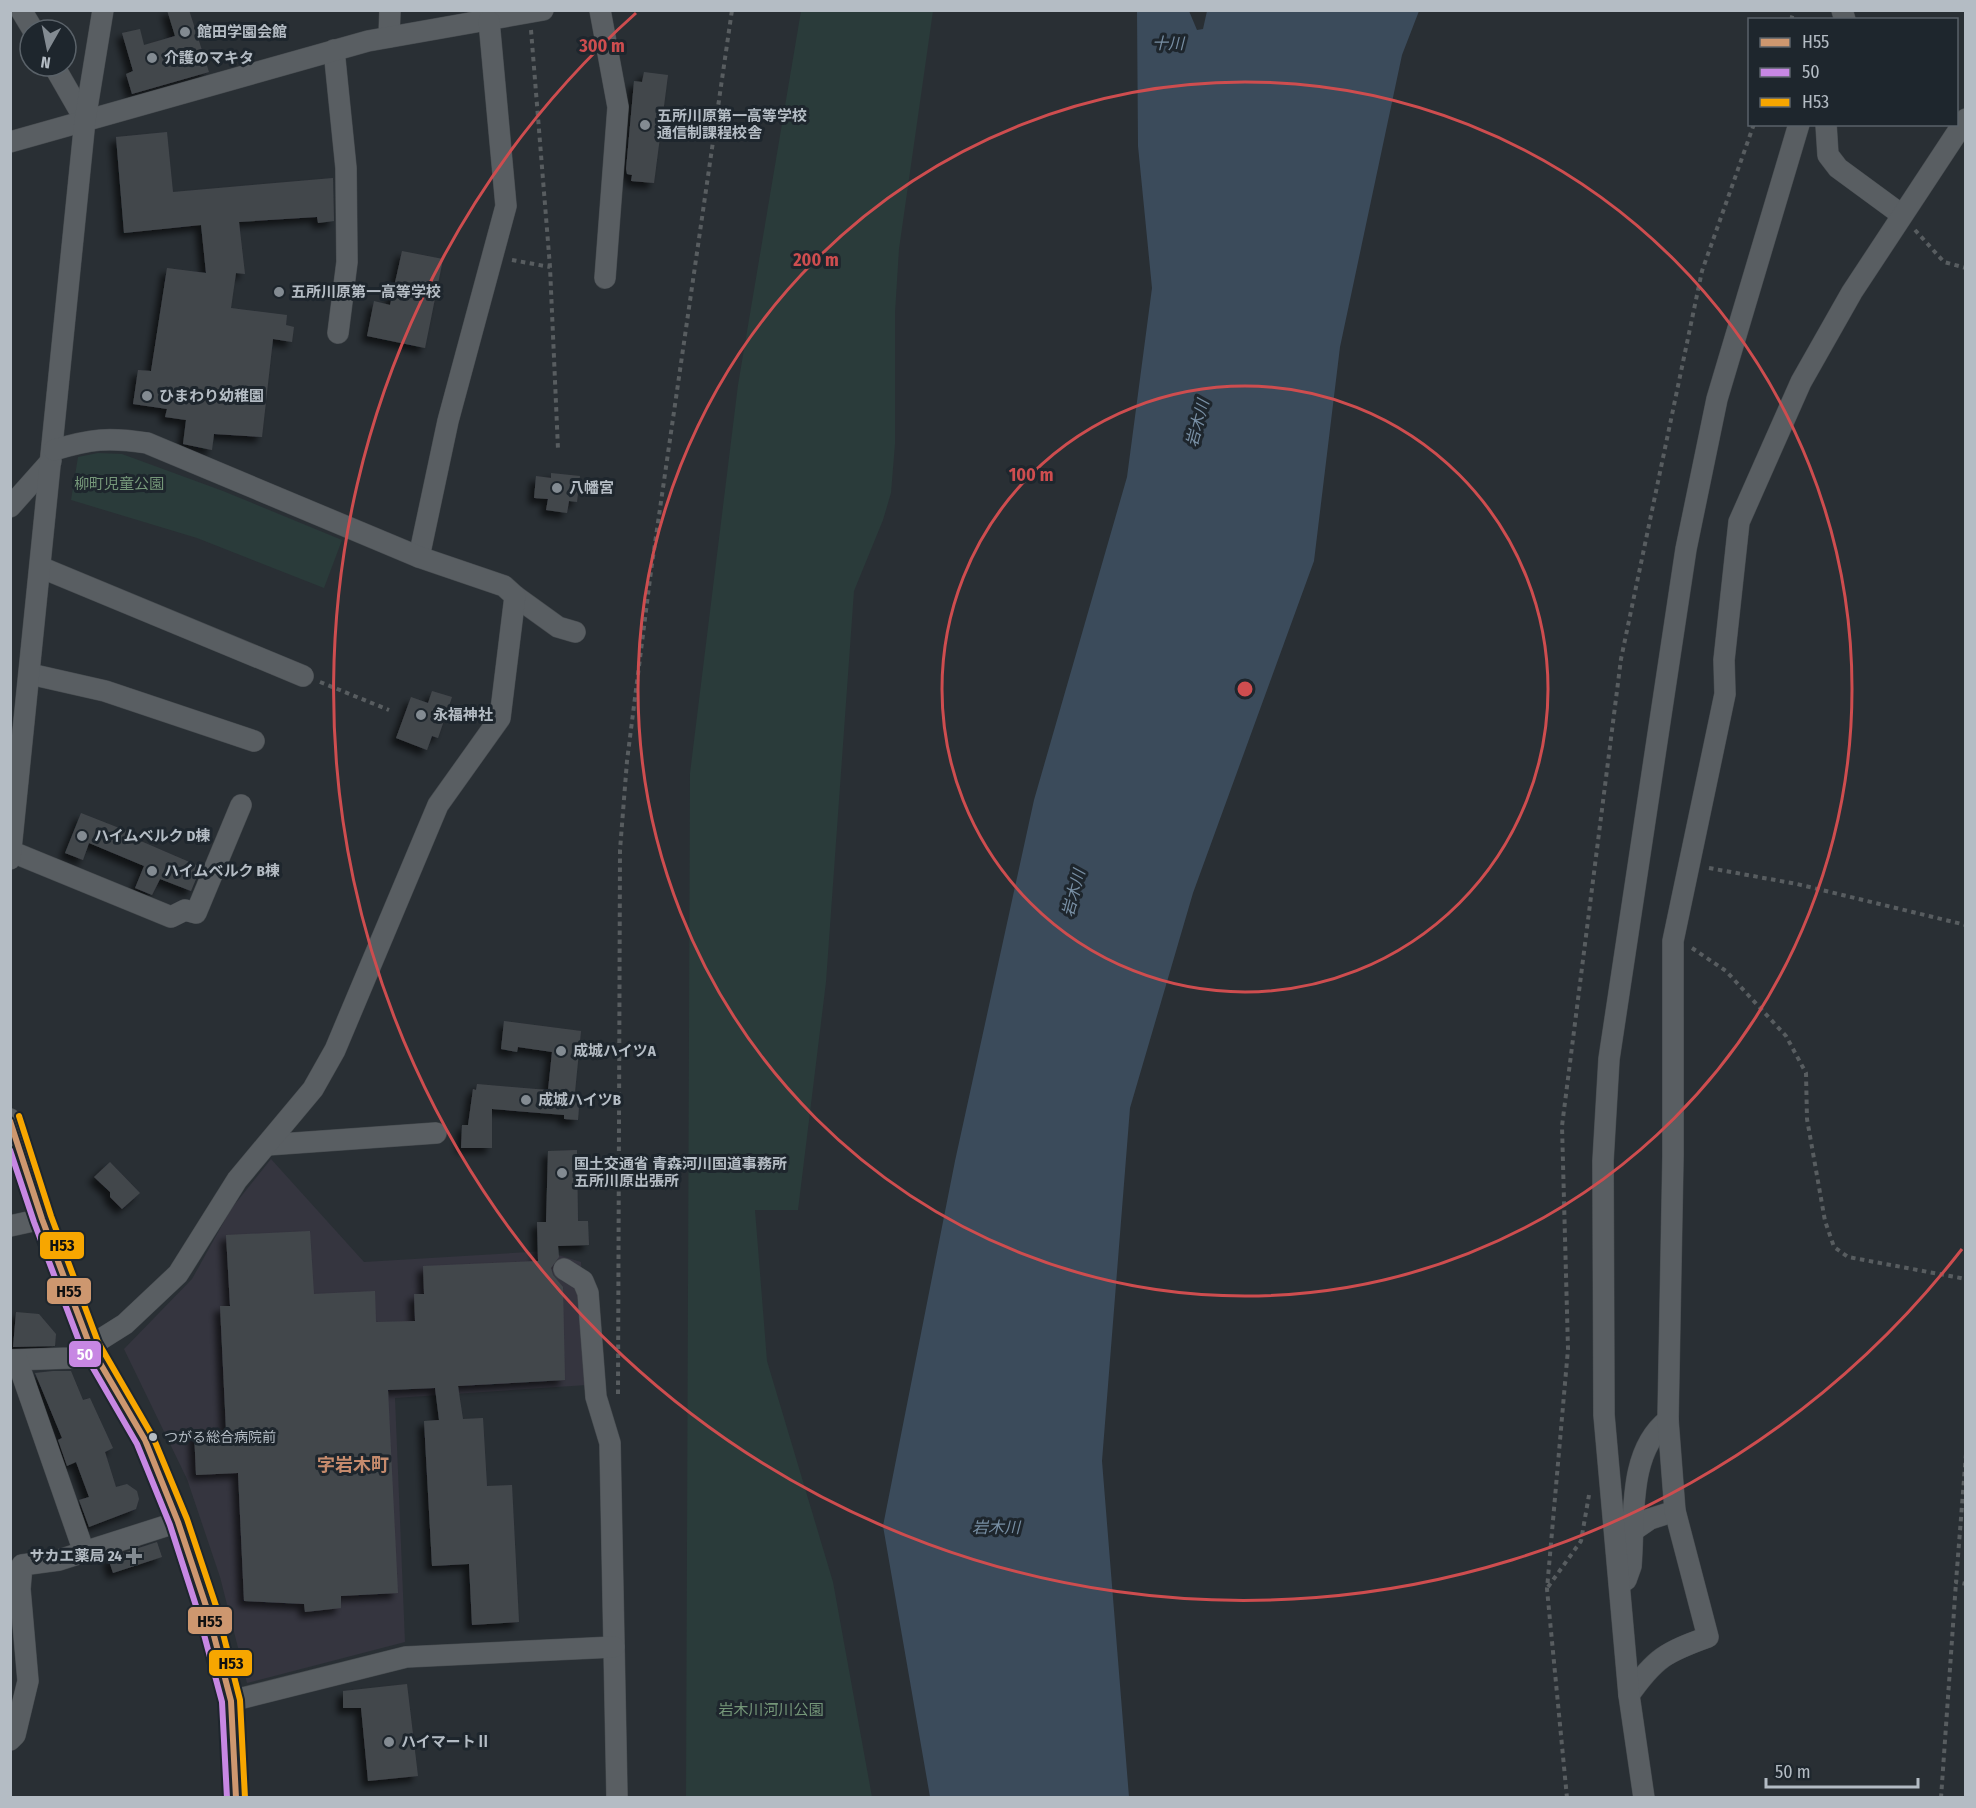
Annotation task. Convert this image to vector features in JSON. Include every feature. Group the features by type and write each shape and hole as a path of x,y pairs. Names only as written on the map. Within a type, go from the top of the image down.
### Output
{"street":[{"path":"103,10 85,120 11,854 171,916 185,910 196,913 241,806"},
{"path":"389,37 390,10"},
{"path":"600,10 618,107 605,278"},
{"path":"10,142 334,50 479,17 536,13"},
{"path":"419,557 448,421 506,206 479,17"},
{"path":"334,50 346,168 347,262 338,333"},
{"path":"61,78 85,120"},
{"path":"1629,1695 1646,1671 1669,1651 1708,1637 1675,1511 1668,1420 1675,936 1725,694 1724,660 1739,522 1802,382 1852,292 1965,120"},
{"path":"1644,1797 1629,1695 1604,1415 1603,1161 1609,1059 1686,549 1717,399 1798,126"},
{"path":"1826,126 1828,155 1838,168 1902,215"},
{"path":"10,507 52,456 94,439 120,438 147,443 419,557 504,586 558,627 575,632"},
{"path":"40,567 303,676"},
{"path":"84,1552 14,1360 71,1358 126,1324 178,1274 237,1180 313,1089 335,1050 438,805 500,718 515,596"},
{"path":"30,674 105,691 254,741"},
{"path":"10,1119 42,1219 90,1346 145,1440 178,1522 207,1609 231,1701 236,1797"},
{"path":"267,1144 436,1133"},
{"path":"10,1226 42,1219"},
{"path":"564,1269 583,1281 588,1293 596,1397 610,1443 617,1797"},
{"path":"1620,1591 1631,1566 1639,1466 1654,1431 1668,1420"},
{"path":"1634,1530 1650,1519 1675,1511"},
{"path":"10,1740 15,1735 28,1681 15,1589 22,1565 59,1560 178,1522"},
{"path":"231,1701 406,1657 614,1647"}],"path":[{"path":"618,1396 620,850 627,760 652,559 732,10"},
{"path":"536,13 558,449"},
{"path":"1902,215 1944,262 1965,268"},
{"path":"493,257 550,267"},
{"path":"303,676 389,710"},
{"path":"1690,864 1797,885 1965,925"},
{"path":"1675,936 1734,980 1786,1036 1806,1073 1807,1119 1825,1221 1834,1247 1848,1257 1965,1279"},
{"path":"1941,1797 1965,1454"},
{"path":"1546,1589 1581,1542 1592,1484"},
{"path":"1956,1582 1965,1584"}],"shaded area":[{"path":"271,1159 364,1262 545,1251 581,1262 587,1385 395,1398 405,1642 247,1683 220,1577 187,1479 124,1349 192,1279 231,1209"}],"green space":[{"name":"岩木川河川公園","path":"801,11 933,11 899,249 895,313 895,444 891,493 883,520 854,591 826,982 798,1210 755,1210 767,1361 833,1582 872,1797 686,1797 690,773 738,385"},
{"name":"柳町児童公園","path":"98,453 122,454 223,491 342,540 324,588 197,538 71,500 78,457"}],"water":[{"name":"岩木川","path":"1137,11 1189,11 1197,30 1203,29 1207,11 1419,11 1402,55 1340,347 1314,561 1193,893 1130,1108 1102,1461 1129,1797 930,1797 883,1526 955,1161 1034,800 1127,477 1152,288 1138,146"}],"building":[{"path":"167,10 189,10 209,72 132,94 126,74 133,71 122,33 140,29 144,45 175,36"},
{"name":"五所川原第一高等学校 通信制課程校舎","path":"644,72 668,75 654,183 631,181 632,175 627,174 626,169 634,81 642,82"},
{"path":"167,132 173,192 333,178 334,221 318,223 317,217 239,222 245,274 236,273 231,308 287,315 286,325 294,327 292,342 273,339 262,437 214,434 212,450 183,444 186,420 165,417 167,409 133,404 138,370 151,371 167,268 206,273 201,225 124,233 116,137"},
{"path":"402,251 443,259 425,348 367,336 374,301 390,305"},
{"name":"八幡宮","path":"551,473 580,476 577,502 569,501 567,513 546,510 548,499 534,498 536,476 551,478"},
{"name":"永福神社","path":"432,691 452,697 438,738 432,736 427,750 396,738 411,697 428,703"},
{"path":"81,813 137,835 136,839 201,867 191,891 160,879 152,895 135,888 144,866 89,843 83,860 65,853"},
{"path":"504,1021 581,1031 575,1092 580,1093 578,1120 564,1119 564,1115 492,1109 492,1148 461,1148 462,1125 468,1125 473,1089 476,1090 477,1084 548,1090 552,1052 518,1047 517,1052 501,1049"},
{"path":"577,1150 578,1221 588,1221 589,1245 558,1246 559,1257 551,1268 553,1275 563,1287 565,1380 458,1386 463,1419 483,1418 487,1486 512,1485 519,1622 472,1625 469,1564 432,1566 424,1421 439,1420 435,1388 388,1390 398,1593 341,1596 341,1608 305,1612 304,1604 244,1601 238,1473 196,1475 194,1431 226,1430 220,1306 230,1306 226,1235 310,1231 314,1294 375,1291 376,1322 415,1321 414,1294 424,1294 423,1266 538,1261 537,1222 546,1222 548,1151"},
{"path":"110,1162 140,1193 122,1209 110,1197 110,1192 94,1177"},
{"path":"16,1312 39,1314 56,1334 55,1346 13,1347"},
{"path":"71,1371 83,1400 90,1398 113,1448 105,1452 116,1487 127,1484 137,1491 139,1499 136,1509 89,1527 79,1500 89,1497 76,1462 67,1466 58,1440 62,1438 35,1373"},
{"name":"サカエ薬局 24","path":"157,1542 162,1557 113,1573 108,1558"},
{"name":"ハイマートⅡ","path":"407,1684 418,1776 368,1781 361,1708 343,1708 343,1691"}],"transit line":[{"name":"H53","path":"19,1116 51,1216 98,1342 153,1437 187,1519 216,1606 240,1700 245,1798"},
{"name":"H55","path":"10,1121 42,1219 90,1346 145,1440 178,1522 207,1609 231,1701 236,1798"},
{"name":"50","path":"10,1150 34,1222 82,1349 137,1444 170,1525 198,1612 222,1702 227,1798"}],"place":[{"name":"館田学園会館","path":"185,32"},
{"name":"介護のマキタ","path":"152,58"},
{"name":"五所川原第一高等学校 通信制課程校舎","path":"645,125"},
{"name":"五所川原第一高等学校","path":"279,292"},
{"name":"ひまわり幼稚園","path":"147,396"},
{"name":"八幡宮","path":"557,488"},
{"name":"永福神社","path":"421,715"},
{"name":"ハイムベルク D棟","path":"82,836"},
{"name":"ハイムベルク B棟","path":"152,871"},
{"name":"成城ハイツA","path":"561,1051"},
{"name":"成城ハイツB","path":"526,1100"},
{"name":"国土交通省 青森河川国道事務所 五所川原出張所","path":"562,1173"},
{"name":"つがる総合病院前","path":"153,1437"},
{"name":"サカエ薬局 24","path":"134,1556"},
{"name":"ハイマートⅡ","path":"389,1742"}],"district":[{"name":"字岩木町","path":"353,1465"}],"water label":[{"name":"十川","path":"1168,43"}]}
